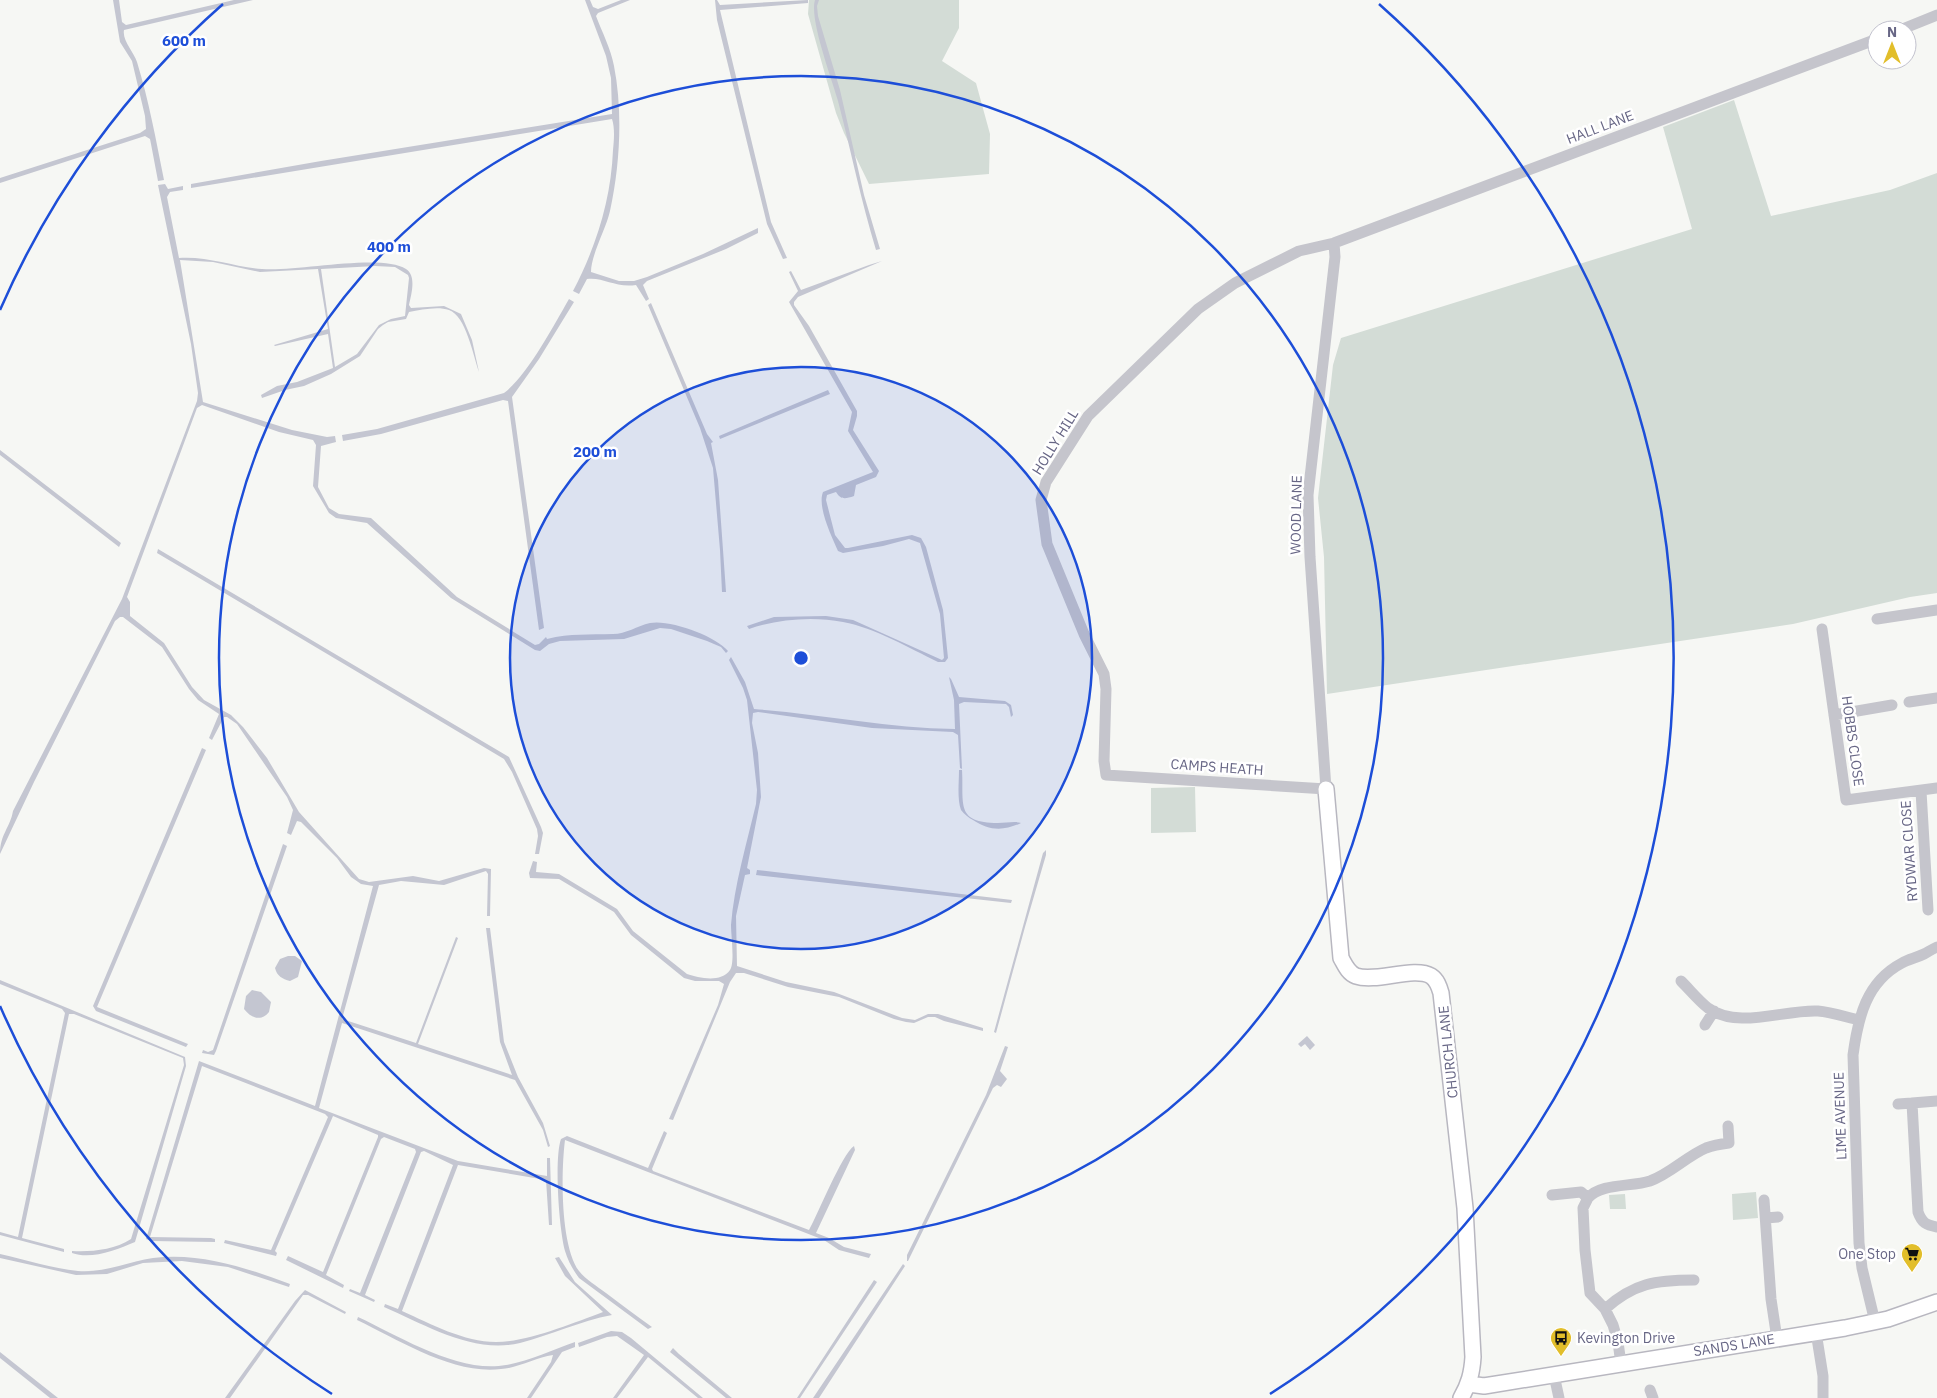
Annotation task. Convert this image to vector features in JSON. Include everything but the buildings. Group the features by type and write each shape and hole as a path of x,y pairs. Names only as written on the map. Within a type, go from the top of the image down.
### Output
{"street":[{"path":"1917,23 1937,15"},
{"name":"HALL LANE","path":"1334,243 1867,43"},
{"name":"HOLLY HILL","path":"1106,776 1104,760 1106,689 1104,674 1084,634 1047,544 1041,500 1046,482 1088,416 1198,310 1235,283 1299,251 1334,243"},
{"name":"WOOD LANE","path":"1326,789 1310,557 1308,495 1336,257 1334,243"},
{"path":"1877,619 1937,610"},
{"name":"HOBBS CLOSE","path":"1822,629 1846,800 1920,790"},
{"path":"1909,702 1937,698"},
{"path":"1834,715 1892,705"},
{"name":"CAMPS HEATH","path":"1106,776 1152,777 1326,789"},
{"path":"1920,790 1937,788"},
{"name":"CHURCH LANE","path":"1326,789 1341,958 1344,964 1354,975 1365,978 1421,973 1431,976 1438,983 1441,993 1464,1208 1473,1356 1469,1384 1461,1398"},
{"name":"RYDWAR CLOSE","path":"1920,790 1930,851 1928,910"},
{"name":"LIME AVENUE","path":"1875,1322 1862,1268 1859,1243 1853,1055 1859,1020 1867,996 1881,978 1903,962 1926,954 1937,947"},
{"path":"1681,981 1708,1008 1736,1017 1764,1017 1817,1011 1859,1020"},
{"path":"1705,1025 1714,1011"},
{"path":"1898,1104 1937,1101"},
{"path":"1912,1103 1918,1212 1921,1220 1926,1225 1937,1227"},
{"path":"1620,1364 1618,1342 1613,1325 1605,1309 1590,1293 1583,1208 1593,1192 1651,1180 1706,1148 1729,1143 1728,1126"},
{"path":"1552,1195 1581,1192 1588,1198"},
{"path":"1764,1200 1771,1299 1777,1339"},
{"path":"1766,1218 1778,1217"},
{"path":"1605,1309 1620,1296 1644,1285 1670,1280 1694,1280"},
{"name":"SANDS LANE","path":"1469,1384 1484,1386 1875,1322 1937,1302"},
{"path":"1816,1332 1824,1376 1823,1398"},
{"path":"1554,1374 1559,1398"}],"shaded area":[{"path":"113,0 119,0 122,22 126,25 234,0 253,0 124,30 126,42 135,58 141,77 164,180 158,181 150,139 145,136 0,183 0,178 140,133 146,129 145,116 132,61 120,42"},
{"path":"585,0 590,0 593,7 598,9 621,0 630,0 598,13 596,16 613,60 619,102 619,138 616,175 610,211 593,258 591,272 619,281 634,281 703,254 758,228 758,233 726,249 647,281 643,285 649,299 646,301 636,285 629,286 593,279 587,279 579,294 573,291 589,257 606,205 614,142 612,119 191,188 191,184 321,161 612,114 611,78 606,56"},
{"path":"715,0 720,5 808,0 808,3 720,10 771,222 787,258 783,259 767,224 717,20"},
{"path":"809,0 959,0 959,28 942,61 976,83 990,134 989,174 869,184 836,113 808,14"},
{"path":"815,0 819,0 817,6 818,16 840,90 864,195 880,249 876,250 838,101 818,35 815,21"},
{"path":"1734,100 1771,216 1890,190 1937,173 1937,593 1910,597 1793,624 1327,694 1324,557 1318,498 1333,365 1341,338 1692,229 1663,127"},
{"path":"165,184 168,189 183,186 183,190 170,192 167,197 179,258 211,260 262,269 358,263 394,265 406,269 411,276 412,286 409,305 411,308 444,306 461,314 472,340 479,372 468,337 460,320 449,310 429,309 409,312 406,319 388,322 383,325 378,329 360,356 331,374 304,386 262,398 261,395 277,386 297,382 333,368 328,334 274,345 328,329 318,269 260,272 213,262 180,260 203,402 292,430 327,437 335,436 336,442 321,446 318,487 329,508 339,514 371,518 457,597 535,645 539,644 546,637 547,639 572,635 618,634 658,622 680,626 703,634 722,645 728,651 726,653 721,647 707,641 671,629 660,628 624,639 560,641 549,644 540,651 535,650 451,598 367,523 336,518 329,513 313,486 316,445 313,440 279,432 202,405 197,408 127,597 130,602 130,616 164,643 192,687 204,700 231,715 243,727 267,758 299,812 359,879 369,882 413,876 439,881 484,868 491,869 490,916 487,916 488,874 486,871 444,885 401,881 379,885 342,1019 416,1043 456,937 458,938 418,1044 512,1075 500,1042 486,928 490,928 504,1042 518,1077 543,1123 550,1146 548,1147 543,1130 515,1080 342,1023 319,1108 458,1161 547,1176 547,1158 550,1158 552,1225 549,1225 546,1180 458,1165 402,1311 460,1336 496,1342 522,1339 603,1312 565,1276 555,1258 559,1257 575,1282 612,1315 520,1343 484,1345 450,1336 384,1307 385,1304 398,1309 453,1165 424,1151 421,1152 365,1295 375,1300 374,1302 349,1291 350,1289 360,1293 416,1152 415,1149 384,1137 381,1139 326,1275 344,1285 343,1288 286,1260 288,1256 323,1272 378,1137 378,1135 333,1116 275,1251 277,1253 276,1256 224,1243 225,1240 271,1250 328,1117 325,1114 202,1066 150,1237 211,1238 215,1239 215,1242 151,1241 146,1239 199,1061 315,1106 373,886 361,884 351,877 337,858 301,822 297,821 291,835 287,833 293,810 287,797 237,724 224,717 212,740 209,738 219,714 198,700 162,647 123,617 115,621 0,854 3,836 13,811 122,599 197,401 198,393 191,344 158,185","holes":["375,266 395,267 408,275 409,278 405,316 391,319 379,325 357,354 335,367 321,269"]},
{"path":"882,261 798,297 794,305 809,326 857,411 853,430 879,471 876,477 856,485 854,496 844,498 836,492 827,495 826,500 835,535 845,548 912,535 921,538 926,547 943,610 948,658 945,662 938,662 867,629 832,620 784,621 749,629 747,626 774,617 826,616 853,620 942,660 944,658 940,614 920,543 909,539 843,553 838,551 832,538 822,506 823,492 873,472 848,431 852,412 789,302 798,291 789,272 791,271 801,290"},
{"path":"569,299 574,302 539,359 512,397 544,628 539,630 508,401 503,400 381,434 343,441 342,435 377,429 504,393 531,363"},
{"path":"651,303 707,434 713,442 711,443 718,480 726,592 722,592 713,468 700,428 648,305"},
{"path":"828,390 830,394 720,439 719,436"},
{"path":"0,450 121,543 119,547 0,455"},
{"path":"158,549 509,757 543,833 539,854 535,854 538,836 537,829 512,772 504,759 157,553"},
{"path":"731,657 745,682 754,709 879,724 955,729 954,700 949,677 959,697 1005,701 1011,705 1013,715 1011,717 1009,707 1006,704 964,702 959,704 962,769 960,768 958,735 953,732 872,728 758,712 753,713 752,723 758,753 761,797 747,868 750,870 750,874 745,875 736,916 737,966 786,982 834,992 902,1018 915,1020 928,1014 938,1014 983,1028 983,1031 935,1017 928,1017 914,1023 906,1022 839,997 788,987 744,973 736,973 730,982 673,1120 669,1119 718,1005 724,984 719,981 695,981 684,978 631,935 614,912 559,879 530,878 529,873 533,861 537,862 536,872 559,874 617,909 633,931 687,974 704,978 716,978 721,977 730,970 732,961 731,925 735,895 756,804 757,790 747,700 729,660"},
{"path":"202,748 206,750 97,1007 188,1044 186,1047 96,1011 93,1006"},
{"path":"959,770 962,770 963,802 968,815 984,822 1021,823 997,829 979,824 967,816 960,806"},
{"path":"1195,787 1196,832 1151,833 1151,788"},
{"path":"283,844 287,846 216,1051 214,1055 202,1053 203,1050 208,1052 213,1050"},
{"path":"1046,850 996,1033 994,1032 1043,853"},
{"path":"757,870 1012,900 1011,903 756,875"},
{"path":"295,956 302,961 298,977 290,981 280,977 275,968 280,959"},
{"path":"0,980 185,1057 186,1066 135,1242 95,1255 72,1253 72,1251 95,1251 110,1248 131,1239 184,1065 183,1058 74,1014 69,1014 22,1238 64,1249 64,1252 0,1235 0,1232 18,1237 65,1013 62,1009 0,984"},
{"path":"252,990 261,992 271,1002 269,1012 263,1017 253,1017 244,1009 246,996"},
{"path":"1307,1036 1315,1045 1310,1050 1305,1044 1301,1047 1298,1044"},
{"path":"1005,1046 1008,1047 1000,1071 1007,1079 1001,1087 997,1085 993,1088 907,1261 907,1255 986,1095"},
{"path":"664,1131 667,1133 652,1169 653,1171 809,1230 843,1160 854,1146 855,1150 816,1233 844,1247 871,1254 869,1258 839,1250 824,1240 565,1140 563,1207 568,1244 573,1259 579,1271 585,1277 652,1327 648,1329 579,1278 571,1265 565,1251 561,1227 558,1194 559,1149 561,1139 567,1136 648,1168"},
{"path":"1756,1192 1758,1218 1733,1220 1732,1194"},
{"path":"1625,1194 1626,1209 1610,1209 1609,1195"},
{"path":"0,1254 78,1271 107,1269 153,1258 188,1257 240,1267 290,1284 289,1287 228,1267 182,1261 143,1263 107,1274 76,1275 0,1258"},
{"path":"903,1264 905,1266 819,1398 813,1398"},
{"path":"874,1280 877,1282 800,1398 797,1398"},
{"path":"305,1290 346,1312 345,1314 308,1295 303,1295 230,1398 225,1398 295,1301"},
{"path":"358,1317 430,1352 469,1364 506,1365 532,1358 575,1342 575,1347 562,1352 531,1398 527,1398 551,1362 553,1355 501,1369 464,1367 408,1346 357,1320"},
{"path":"611,1331 622,1332 631,1338 703,1398 698,1398 648,1357 617,1398 613,1398 644,1355 617,1336 607,1337 579,1347 578,1343"},
{"path":"673,1348 732,1398 726,1398 670,1352"},
{"path":"0,1352 58,1398 50,1398 0,1358"}],"place":[{"name":"One Stop","path":"1912,1273"},
{"name":"Kevington Drive","path":"1561,1357"}]}
